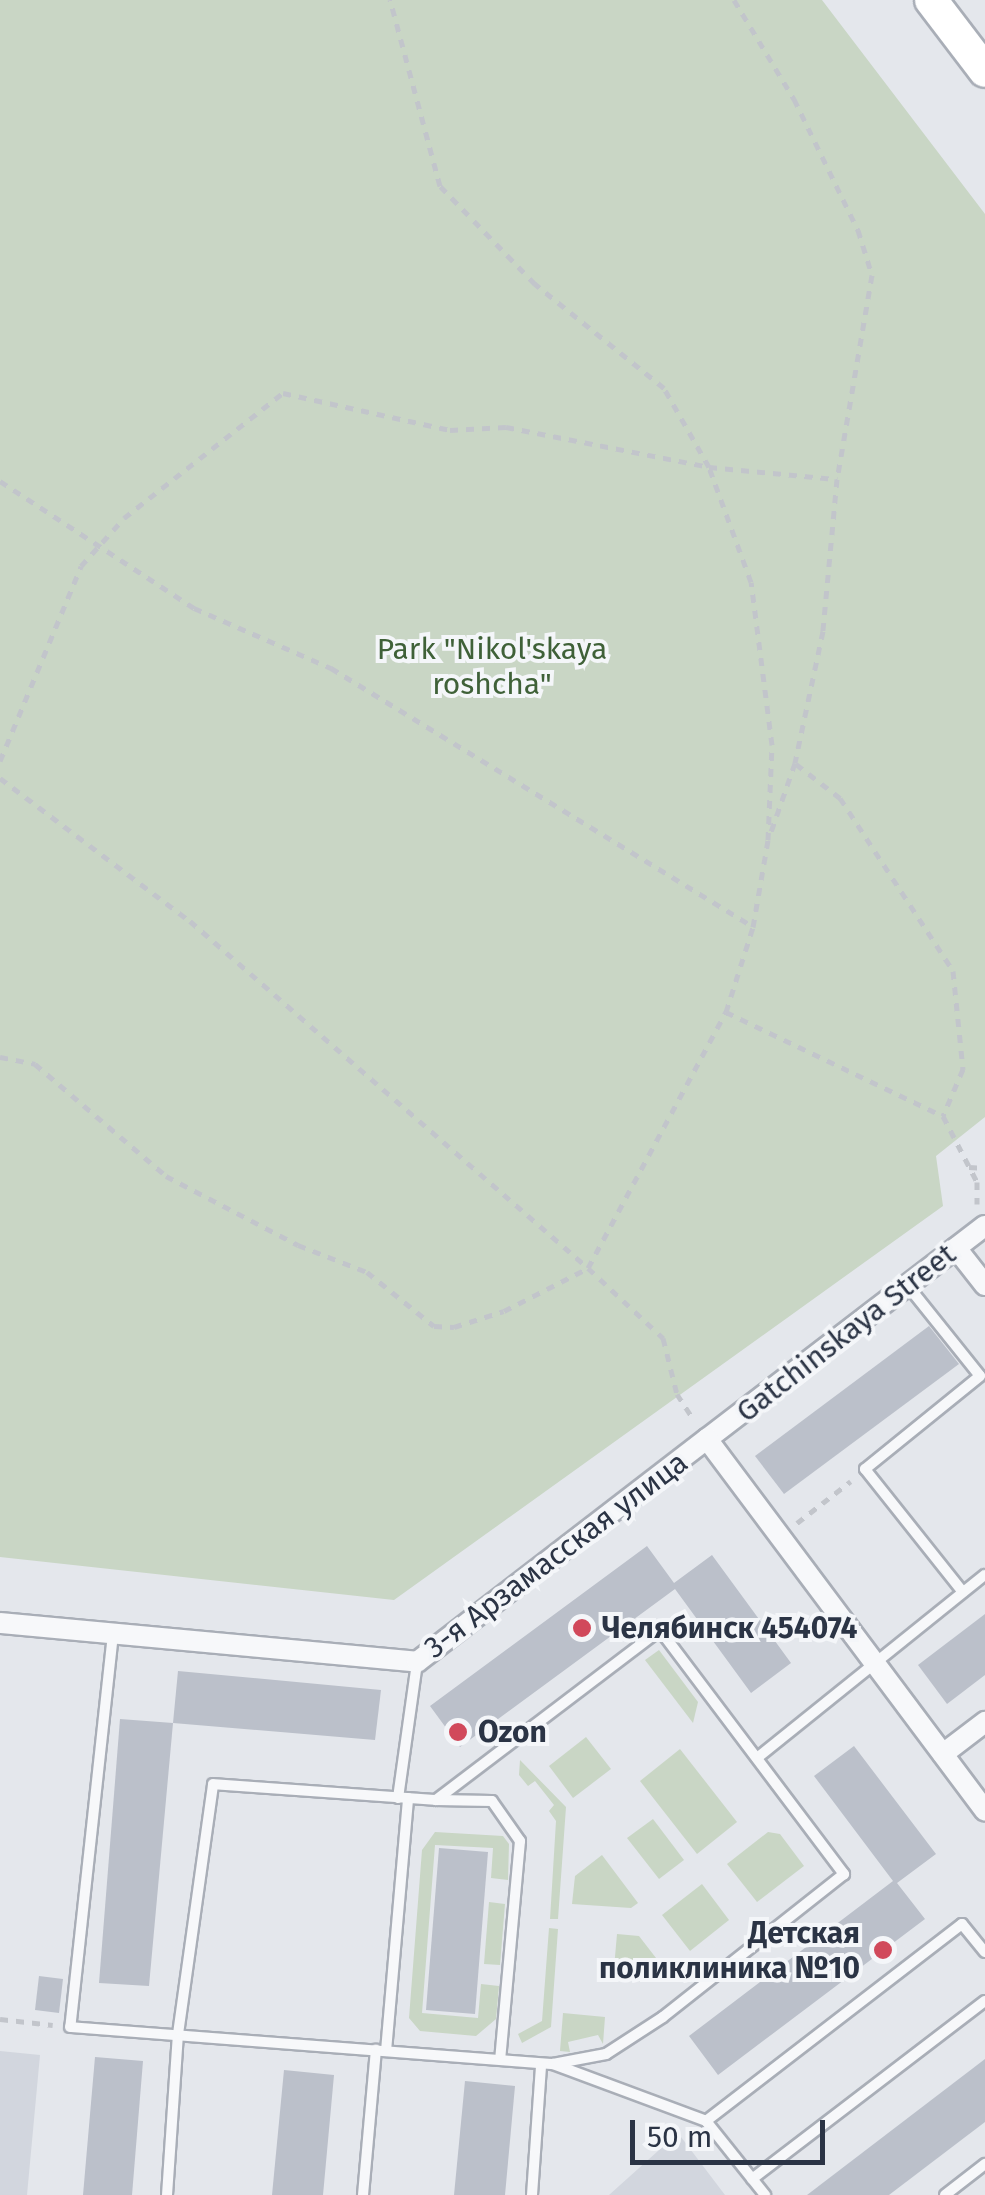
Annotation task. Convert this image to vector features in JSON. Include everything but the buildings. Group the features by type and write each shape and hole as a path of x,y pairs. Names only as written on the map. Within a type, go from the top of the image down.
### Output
{"main road":[{"path":"931,0 985,71"}],"street":[{"name":"Gatchinskaya Street","path":"708,1439 981,1229"},
{"path":"956,1248 985,1285"},
{"name":"3-я Арзамасская улица","path":"0,1622 418,1662 708,1439 985,1810"},
{"path":"943,1754 985,1722"}],"lane":[{"path":"908,1286 980,1376 865,1470 964,1592"},
{"path":"757,1758 985,1575"},
{"path":"436,1800 660,1630 844,1874 663,2017 606,2054 547,2066"},
{"path":"113,1634 70,2026 500,2059 547,2066 706,2121 765,2195"},
{"path":"363,2195 381,2050 418,1662"},
{"path":"167,2195 178,2034 213,1784 492,1801 520,1841 500,2059"},
{"path":"706,2121 962,1924 985,1952"},
{"path":"752,2179 985,2001"},
{"path":"532,2195 547,2066"},
{"path":"945,2195 984,2165"}],"path":[{"path":"0,1057 34,1064 166,1176 298,1245 367,1272 434,1326 504,1311 588,1268 726,1012 753,927 768,840 772,746 751,582 709,467 664,388 535,284 440,186 390,0"},
{"path":"734,0 794,99 858,230 872,275 836,479 823,631 794,764 768,840"},
{"path":"0,761 81,566 124,518 283,393 450,430 506,427 709,467 836,479"},
{"path":"0,480 97,548 194,608 332,668 753,927"},
{"path":"794,764 840,798 953,971 963,1069 943,1116"},
{"path":"0,778 190,921 663,1338 678,1394 708,1439"},
{"path":"726,1012 943,1116 977,1182 981,1229"},
{"path":"969,1167 985,1168"},
{"path":"780,1536 865,1470"},
{"path":"0,2019 70,2026"}],"shaded area":[{"path":"0,2051 40,2055 27,2195 0,2195"},
{"path":"678,2133 725,2195 609,2195"}],"green space":[{"name":"Park \"Nikol'skaya roshcha\"","path":"0,0 822,0 985,214 985,1117 936,1156 943,1206 394,1600 0,1557"},
{"path":"659,1650 698,1702 693,1723 645,1660"},
{"path":"586,1737 611,1769 573,1798 549,1766"},
{"path":"680,1749 737,1822 697,1854 640,1781"},
{"path":"520,1760 566,1807 558,1919 550,1919 556,1821 549,1811 554,1805 535,1781 528,1786 519,1775"},
{"path":"653,1819 684,1860 659,1879 627,1838"},
{"path":"435,1832 503,1836 509,1844 508,1880 491,1878 493,1848 435,1845 422,2013 478,2018 481,1984 499,1986 496,2019 476,2036 420,2031 409,2018 422,1850"},
{"path":"768,1832 780,1834 804,1866 757,1902 727,1864"},
{"path":"602,1855 638,1903 631,1908 572,1904 575,1876"},
{"path":"702,1884 729,1920 690,1951 662,1915"},
{"path":"489,1902 505,1904 500,1965 484,1964"},
{"path":"549,1928 558,1929 551,2027 522,2043 518,2034 542,2021"},
{"path":"617,1934 639,1936 663,1967 660,1972 614,1968"},
{"path":"563,2013 605,2017 603,2044 598,2035 568,2042 570,2052 560,2051"}],"place":[{"name":"Челябинск 454074","path":"582,1628"},
{"name":"Ozon","path":"458,1732"},
{"name":"Детская поликлиника №10","path":"883,1950"}]}
